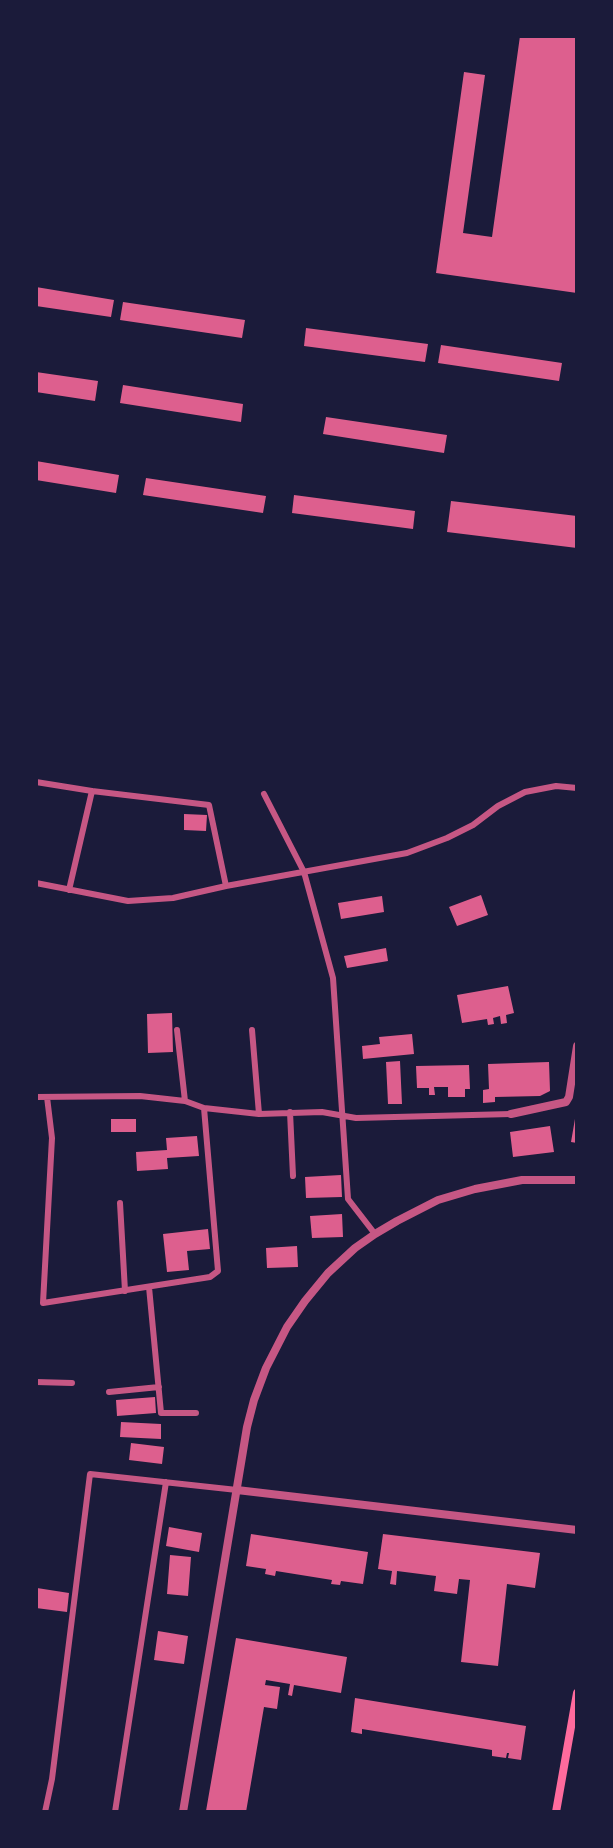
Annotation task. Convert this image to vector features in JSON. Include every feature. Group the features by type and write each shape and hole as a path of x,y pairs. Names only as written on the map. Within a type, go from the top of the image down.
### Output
{"main road":[{"path":"556,1812 577,1693"}],"street":[{"path":"36,782 92,792 208,806 226,886"},
{"path":"36,883 128,902 173,898 226,886 408,853 473,825 498,806 525,792 556,786 577,788"},
{"path":"69,890 92,792"},
{"path":"264,794 304,872 333,978 338,1024 341,1115 348,1199 375,1234"},
{"path":"177,1030 185,1101"},
{"path":"252,1030 259,1114"},
{"path":"36,1097 140,1096 185,1101 204,1108 259,1114 322,1112 356,1118 511,1114 566,1102 569,1097 577,1046"},
{"path":"47,1097 52,1138 40,1304 210,1277 218,1271 204,1108"},
{"path":"290,1112 293,1176"},
{"path":"183,1812 242,1453 254,1400 266,1368 287,1328 305,1301 328,1274 375,1234 438,1200 475,1189 522,1180 577,1180"},
{"path":"120,1203 125,1291"},
{"path":"149,1287 161,1413 196,1413"},
{"path":"36,1382 72,1383"},
{"path":"109,1392 159,1387"},
{"path":"45,1812 52,1779 90,1474 577,1530"},
{"path":"115,1812 166,1482"}],"building":[{"path":"520,36 577,36 577,293 436,273 464,72 485,75 463,233 492,237"},
{"path":"36,287 114,300 111,317 36,306"},
{"path":"123,302 245,320 242,338 120,320"},
{"path":"306,328 428,344 425,362 304,346"},
{"path":"441,345 562,363 559,381 438,363"},
{"path":"36,372 98,381 95,401 36,392"},
{"path":"123,385 243,404 241,422 120,403"},
{"path":"326,417 447,435 444,453 323,434"},
{"path":"36,461 119,475 116,493 36,480"},
{"path":"146,478 266,496 263,513 143,495"},
{"path":"294,495 415,511 413,529 292,513"},
{"path":"451,501 577,516 577,548 447,532"},
{"path":"184,814 207,815 206,831 184,830"},
{"path":"481,895 488,915 457,926 449,907"},
{"path":"382,896 384,912 341,919 338,903"},
{"path":"386,948 388,961 347,968 344,956"},
{"path":"508,986 514,1013 506,1015 507,1023 501,1024 500,1016 493,1018 494,1024 488,1025 487,1019 462,1023 457,995"},
{"path":"172,1013 173,1052 148,1053 147,1014"},
{"path":"412,1034 414,1054 363,1059 362,1046 380,1044 379,1037"},
{"path":"400,1061 402,1104 388,1104 386,1062"},
{"path":"549,1062 550,1091 540,1096 495,1097 495,1102 483,1103 483,1090 489,1089 488,1064"},
{"path":"469,1065 470,1089 465,1089 465,1097 448,1097 448,1087 434,1087 435,1095 429,1095 429,1088 417,1088 416,1066"},
{"path":"577,1113 577,1143 571,1142"},
{"path":"111,1119 136,1119 136,1132 111,1132"},
{"path":"550,1126 554,1152 513,1157 510,1132"},
{"path":"197,1136 199,1156 167,1158 168,1169 137,1171 136,1152 167,1150 166,1138"},
{"path":"341,1175 342,1197 306,1198 305,1177"},
{"path":"342,1214 343,1237 312,1238 310,1216"},
{"path":"208,1229 210,1249 187,1251 189,1270 167,1272 163,1234"},
{"path":"297,1246 298,1267 267,1268 266,1248"},
{"path":"155,1397 156,1413 117,1416 116,1400"},
{"path":"121,1422 161,1424 161,1439 120,1437"},
{"path":"131,1443 164,1447 162,1464 129,1460"},
{"path":"169,1527 202,1533 199,1552 166,1546"},
{"path":"251,1534 368,1552 363,1584 341,1581 340,1585 331,1584 332,1580 276,1571 275,1576 265,1574 266,1569 246,1566"},
{"path":"383,1534 540,1553 535,1588 507,1584 498,1666 461,1662 470,1580 459,1579 457,1594 434,1591 436,1576 397,1571 396,1585 390,1584 392,1571 378,1569"},
{"path":"170,1555 191,1557 188,1596 167,1594"},
{"path":"37,1588 69,1593 67,1612 36,1608"},
{"path":"158,1631 188,1636 184,1664 154,1660"},
{"path":"236,1638 347,1657 341,1693 294,1685 292,1696 288,1695 290,1684 266,1680 265,1685 280,1687 277,1709 264,1707 246,1812 210,1812 206,1811"},
{"path":"355,1698 526,1726 521,1760 508,1758 509,1753 506,1758 492,1756 492,1750 362,1729 362,1734 351,1732"}]}
